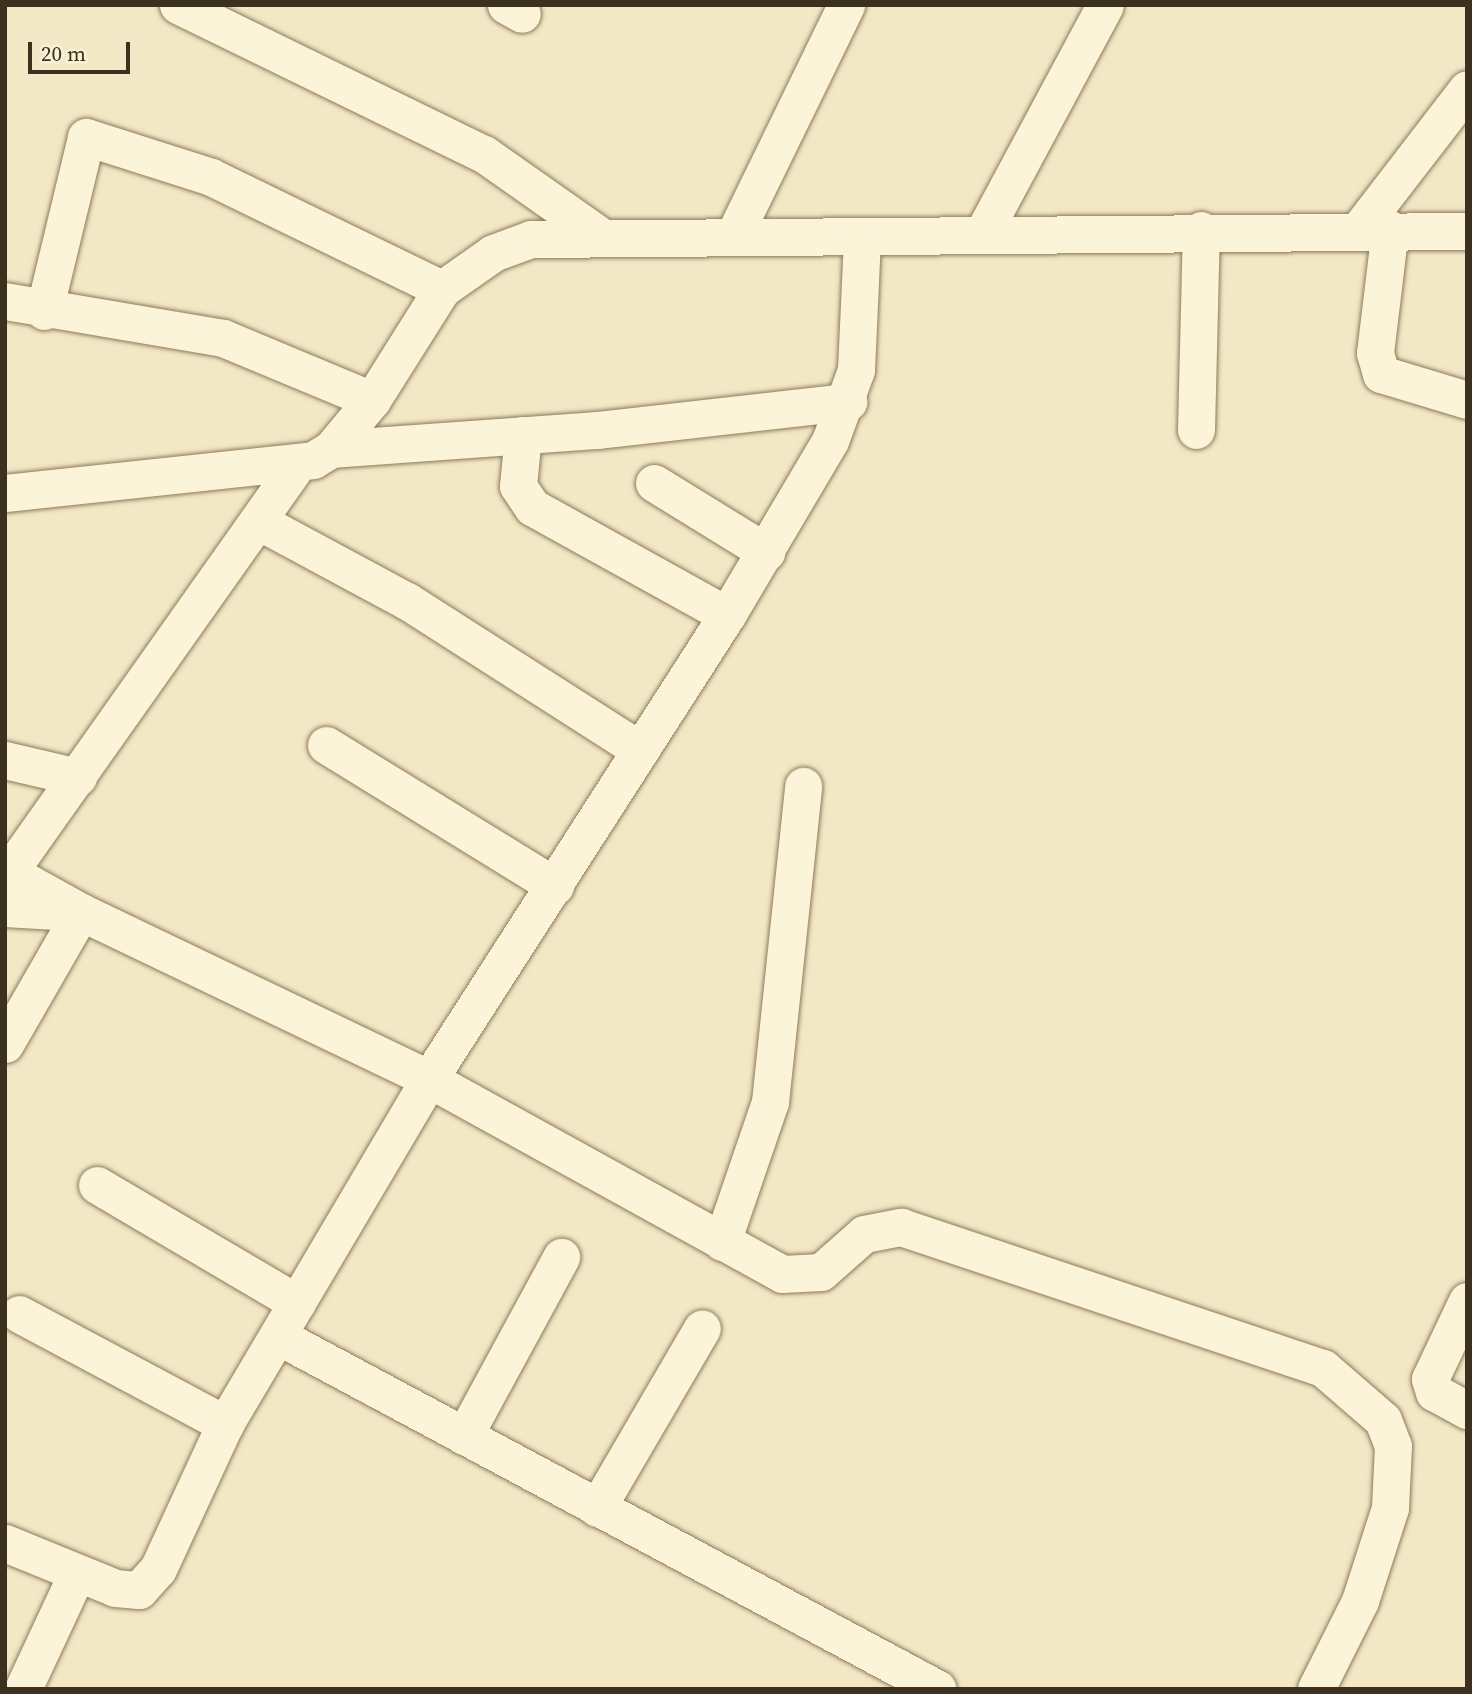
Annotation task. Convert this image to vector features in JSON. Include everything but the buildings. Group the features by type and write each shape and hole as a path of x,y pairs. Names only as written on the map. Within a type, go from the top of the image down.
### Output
{"street":[{"path":"178,5 484,154 598,234"},
{"path":"735,233 846,5"},
{"path":"984,231 1105,5"},
{"path":"1467,89 1375,229 1375,353 1381,374 1467,400"},
{"path":"44,312 86,137 211,177 442,289"},
{"path":"1196,430 1201,230"},
{"path":"1316,1689 1360,1601 1390,1508 1393,1446 1383,1420 1332,1375 901,1227 864,1234 821,1272 802,1278 722,1242 429,1079 81,912 9,872 260,522 315,455 372,400 442,289 493,253 531,239 598,234 735,233 862,239 984,231 1467,231"},
{"path":"5,1543 78,1573 139,1590 158,1569 225,1424 429,1079 555,887 766,552 848,402 856,370 862,239"},
{"path":"5,301 44,312 223,338 372,400"},
{"path":"5,493 315,455 848,402"},
{"path":"523,435 518,486 533,507 727,615"},
{"path":"654,483 766,552"},
{"path":"260,522 407,601 640,750"},
{"path":"326,745 555,887"},
{"path":"5,760 78,777"},
{"path":"722,1242 770,1102 803,786"},
{"path":"5,908 81,912"},
{"path":"5,1044 81,912"},
{"path":"97,1185 297,1303"},
{"path":"464,1436 561,1257"},
{"path":"1467,1301 1430,1378 1434,1392 1467,1410"},
{"path":"19,1314 225,1424"},
{"path":"597,1508 702,1328"},
{"path":"278,1336 938,1689"},
{"path":"23,1689 78,1573"}]}
